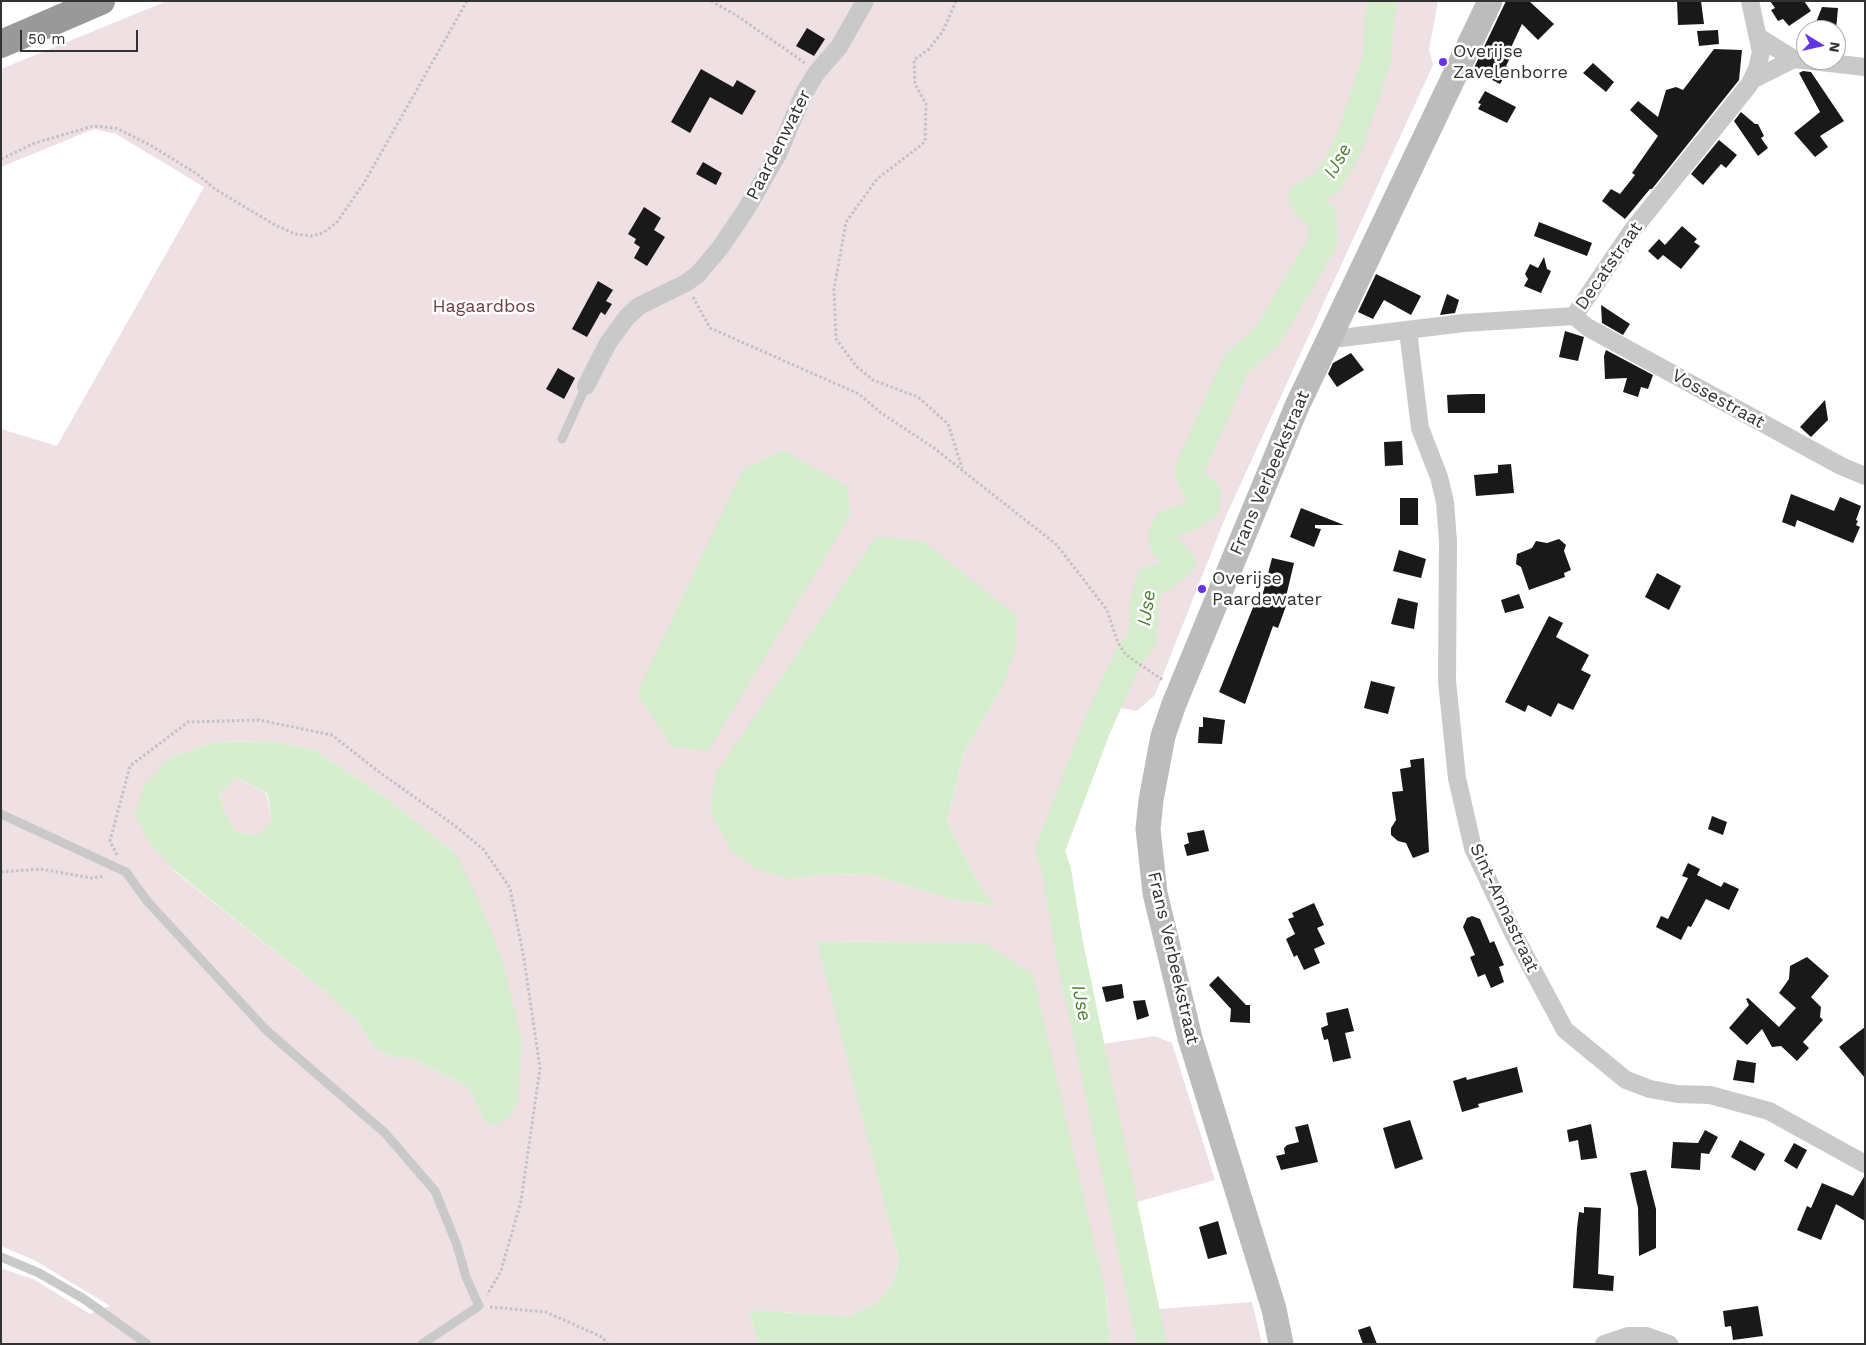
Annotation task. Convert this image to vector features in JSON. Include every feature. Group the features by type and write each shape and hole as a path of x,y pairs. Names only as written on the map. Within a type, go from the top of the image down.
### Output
{"highway":[{"path":"1,44 101,1"}],"main road":[{"name":"Frans Verbeekstraat","path":"1281,1344 1274,1309 1190,1038 1155,893 1148,829 1155,771 1174,704 1294,415 1329,337 1490,1"}],"street":[{"name":"Paardenwater","path":"586,386 608,343 626,317 652,298 686,283 698,274 747,208 778,154 803,95 817,72 839,47 865,1"},
{"name":"Decatstraat","path":"1329,337 1342,338 1464,323 1574,316 1630,232 1752,80 1762,52 1750,1"},
{"path":"1760,38 1794,60 1865,68"},
{"path":"1752,80 1794,60"},
{"name":"Vossestraat","path":"1574,316 1596,332 1841,466 1865,476"},
{"name":"Sint-Annastraat","path":"1408,331 1420,428 1439,477 1444,502 1448,541 1447,681 1457,778 1473,848 1513,933 1565,1030 1626,1080 1650,1089 1677,1094 1710,1095 1769,1110 1865,1164"},
{"path":"1604,1344 1628,1336 1646,1336 1669,1344"}],"lane":[{"path":"562,439 586,386"},
{"path":"1,814 126,872 147,901 267,1031 385,1133 435,1191 457,1245 466,1277 480,1306 422,1344"},
{"path":"1,1257 39,1273 84,1299 146,1344"}],"path":[{"path":"1,159 35,143 93,126 116,128 158,150 197,174 215,189 275,225 295,234 311,236 323,233 337,222 364,183 467,1"},
{"path":"711,1 736,14 817,72"},
{"path":"956,1 943,31 930,49 914,60 915,84 926,104 925,142 877,179 846,222 834,289 836,339 856,366 873,380 918,397 948,424 962,469"},
{"path":"686,283 702,318 710,328 859,394 881,413 962,469 1057,545 1107,610 1118,643 1126,655 1167,683"},
{"path":"1,872 41,869 91,878 126,872 110,841 130,766 188,722 259,720 332,734 378,772 454,825 484,850 510,888 524,959 540,1068 521,1201 502,1270 480,1306 546,1312 602,1337 608,1344"}],"green space":[{"name":"Hagaardbos","path":"167,1 1438,1 1429,50 1433,65 1225,518 1155,695 1137,711 1106,705 1050,849 1057,873 1068,941 1090,1046 1155,1036 1172,1043 1215,1180 1123,1206 1145,1310 1252,1302 1262,1344 1110,1344 1106,1295 985,943 818,941 899,1261 893,1283 878,1302 850,1316 749,1310 758,1344 1,1344 1,1268 35,1280 90,1314 110,1306 34,1260 1,1246 1,429 57,446 204,187 116,134 94,129 1,167 1,69","holes":["1003,686 964,752 947,821 981,888 996,906 955,900 871,875 828,874 790,879","272,741 315,750 384,796 456,854 486,1123 468,1087 410,1058 392,1057 376,1050 357,1021 326,992 174,871 169,758 214,742"]},
{"path":"237,778 266,793 272,822 257,836 235,831 225,812 219,794"}],"shaded area":[{"path":"784,450 848,487 850,516 708,751 672,747 637,693 743,469"},
{"path":"877,536 924,542 1017,616 1017,643 1003,686 964,752 947,821 981,888 997,906 955,900 871,875 828,874 790,879 758,870 731,851 710,811 716,773"},
{"path":"272,741 315,750 384,796 456,854 481,905 502,959 522,1040 518,1101 510,1116 497,1125 486,1123 468,1087 410,1058 392,1057 376,1050 357,1021 326,992 175,871 148,841 135,814 145,784 169,758 214,742","holes":["237,778 267,793 272,822 257,836 235,831 225,812 219,794"]},
{"path":"817,941 985,943 1033,974 1106,1295 1110,1344 758,1344 749,1310 850,1316 878,1302 893,1283 899,1261"}],"building":[{"path":"1506,1 1529,1 1554,24 1538,40 1522,24 1507,56 1510,58 1506,66 1509,68 1500,84 1473,70"},
{"path":"1677,1 1701,1 1704,24 1678,25"},
{"path":"1770,1 1804,1 1811,11 1789,26 1783,19 1778,21 1771,10 1775,8"},
{"path":"1822,7 1838,8 1837,20 1817,20"},
{"path":"807,28 825,39 814,56 796,46"},
{"path":"1718,30 1719,44 1699,46 1697,31"},
{"path":"1714,49 1742,50 1739,80 1652,189 1625,219 1602,201 1611,189 1620,194 1635,175 1632,173 1658,136 1630,110 1638,101 1658,117 1666,90 1676,87 1683,90"},
{"path":"1593,63 1614,82 1606,92 1583,73"},
{"path":"701,69 733,87 737,80 756,91 742,115 710,97 690,133 671,122"},
{"path":"1803,71 1811,72 1844,121 1820,136 1828,147 1815,157 1794,133 1820,112 1799,73"},
{"path":"1485,91 1516,107 1507,123 1478,109 1481,104 1478,103"},
{"path":"1741,112 1755,124 1758,124 1764,136 1761,138 1768,148 1758,156 1734,121"},
{"path":"1719,140 1737,155 1726,168 1721,164 1703,185 1691,174"},
{"path":"703,162 722,173 716,185 696,174"},
{"path":"644,207 661,218 654,230 665,237 647,266 634,258 640,247 634,243 636,239 628,234"},
{"path":"1539,222 1592,243 1587,256 1534,236"},
{"path":"1682,226 1697,239 1694,242 1700,246 1681,269 1663,255 1658,260 1648,251 1659,239 1665,245"},
{"path":"1544,257 1547,269 1551,271 1541,293 1524,286 1528,279 1525,274 1530,264 1538,268"},
{"path":"1376,274 1421,296 1411,315 1384,300 1373,319 1358,312"},
{"path":"598,281 613,290 606,301 612,304 605,315 601,312 587,337 572,329"},
{"path":"1447,294 1459,300 1455,313 1440,315"},
{"path":"1601,305 1630,324 1623,335 1602,323"},
{"path":"1565,331 1584,337 1578,361 1559,357"},
{"path":"1606,350 1653,375 1648,389 1641,387 1638,397 1623,392 1627,378 1605,379 1604,356"},
{"path":"1351,353 1364,370 1337,387 1328,374 1333,363"},
{"path":"558,368 575,378 564,399 546,389"},
{"path":"1485,394 1485,413 1448,413 1447,395"},
{"path":"1825,400 1828,420 1811,437 1800,427"},
{"path":"1402,441 1403,465 1385,466 1384,442"},
{"path":"1511,464 1514,493 1476,496 1474,475 1498,473 1498,465"},
{"path":"1791,494 1834,511 1840,497 1861,506 1856,520 1858,521 1856,525 1860,527 1853,543 1797,520 1795,527 1782,522"},
{"path":"1400,498 1418,498 1418,525 1400,525"},
{"path":"1301,508 1344,525 1315,525 1315,528 1321,529 1314,547 1290,537"},
{"path":"1559,539 1566,545 1564,551 1571,570 1564,573 1565,577 1529,590 1521,567 1516,564 1517,554 1532,548 1536,541 1547,543"},
{"path":"1399,550 1426,559 1421,578 1393,571"},
{"path":"1272,558 1294,563 1284,605 1286,606 1278,628 1273,626 1245,704 1219,692 1258,595 1262,597"},
{"path":"1657,573 1681,586 1669,610 1645,597"},
{"path":"1519,594 1524,608 1505,613 1501,600"},
{"path":"1398,598 1418,603 1414,629 1391,624"},
{"path":"1549,616 1563,623 1556,637 1589,655 1581,670 1591,675 1573,710 1558,703 1551,717 1528,705 1525,712 1505,702"},
{"path":"1371,681 1395,687 1388,714 1364,708"},
{"path":"1203,717 1225,720 1222,744 1198,743 1199,727 1203,727"},
{"path":"1424,758 1429,852 1413,858 1406,843 1398,841 1391,835 1391,828 1396,820 1392,792 1403,791 1400,769 1411,767 1410,760"},
{"path":"1712,816 1727,822 1723,835 1708,829"},
{"path":"1204,830 1209,851 1187,856 1184,845 1189,843 1187,833"},
{"path":"1688,863 1700,869 1697,875 1721,887 1724,882 1739,889 1729,910 1706,899 1691,927 1688,926 1681,940 1656,927 1661,916 1668,919 1688,878 1682,876"},
{"path":"1314,903 1324,925 1317,928 1325,944 1314,949 1320,963 1304,970 1297,955 1294,957 1286,939 1295,934 1288,919 1294,917 1292,913"},
{"path":"1472,916 1480,919 1490,943 1494,941 1504,965 1499,967 1504,982 1491,988 1485,974 1478,977 1470,957 1475,955 1463,927 1467,918"},
{"path":"1807,957 1829,976 1811,997 1821,1007 1820,1017 1823,1020 1803,1042 1809,1048 1797,1061 1781,1046 1772,1047 1762,1029 1747,1045 1729,1028 1749,1005 1746,999 1748,998 1779,1027 1796,1008 1779,993 1789,979 1790,966"},
{"path":"1218,976 1246,1005 1250,1005 1250,1023 1230,1022 1231,1009 1209,985"},
{"path":"1122,984 1124,998 1106,1002 1102,987"},
{"path":"1145,1000 1149,1016 1137,1020 1133,1001"},
{"path":"1348,1008 1354,1031 1345,1033 1351,1058 1333,1062 1328,1039 1324,1040 1321,1028 1328,1025 1326,1013"},
{"path":"1865,1027 1865,1078 1839,1047"},
{"path":"1737,1060 1756,1063 1754,1083 1733,1080"},
{"path":"1517,1067 1523,1092 1478,1104 1479,1107 1462,1112 1453,1081 1466,1077 1467,1080"},
{"path":"1410,1120 1423,1159 1395,1169 1383,1128"},
{"path":"1308,1124 1318,1162 1281,1170 1276,1156 1285,1154 1284,1148 1287,1145 1299,1142 1295,1127"},
{"path":"1591,1124 1597,1158 1581,1160 1578,1140 1569,1142 1567,1130"},
{"path":"1705,1130 1718,1137 1709,1154 1701,1153 1700,1170 1671,1168 1673,1142 1698,1143"},
{"path":"1740,1140 1765,1154 1755,1171 1731,1157"},
{"path":"1794,1143 1807,1150 1797,1169 1784,1161"},
{"path":"1646,1170 1656,1209 1656,1248 1639,1256 1638,1208 1630,1173"},
{"path":"1865,1175 1865,1221 1836,1204 1821,1240 1797,1230 1807,1206 1811,1208 1822,1183 1853,1196"},
{"path":"1584,1207 1601,1208 1598,1274 1614,1276 1613,1291 1573,1288 1579,1212 1584,1213"},
{"path":"1218,1221 1227,1254 1208,1259 1199,1227"},
{"path":"1758,1306 1763,1336 1733,1340 1731,1326 1725,1327 1723,1311"},
{"path":"1370,1326 1377,1344 1363,1344 1358,1330"}],"waterway":[{"name":"IJse","path":"1152,1344 1068,941 1057,873 1050,850 1098,724 1127,660 1143,637 1144,604 1150,581 1164,577 1181,562 1165,546 1162,535 1168,524 1189,517 1205,507 1206,492 1196,488 1189,471 1236,364 1267,336 1323,242 1322,216 1307,206 1303,197 1328,182 1349,144 1377,58 1380,12 1383,1"}],"place":[{"name":"Overijse Zavelenborre","path":"1443,62"},
{"name":"Overijse Paardewater","path":"1202,589"}]}
